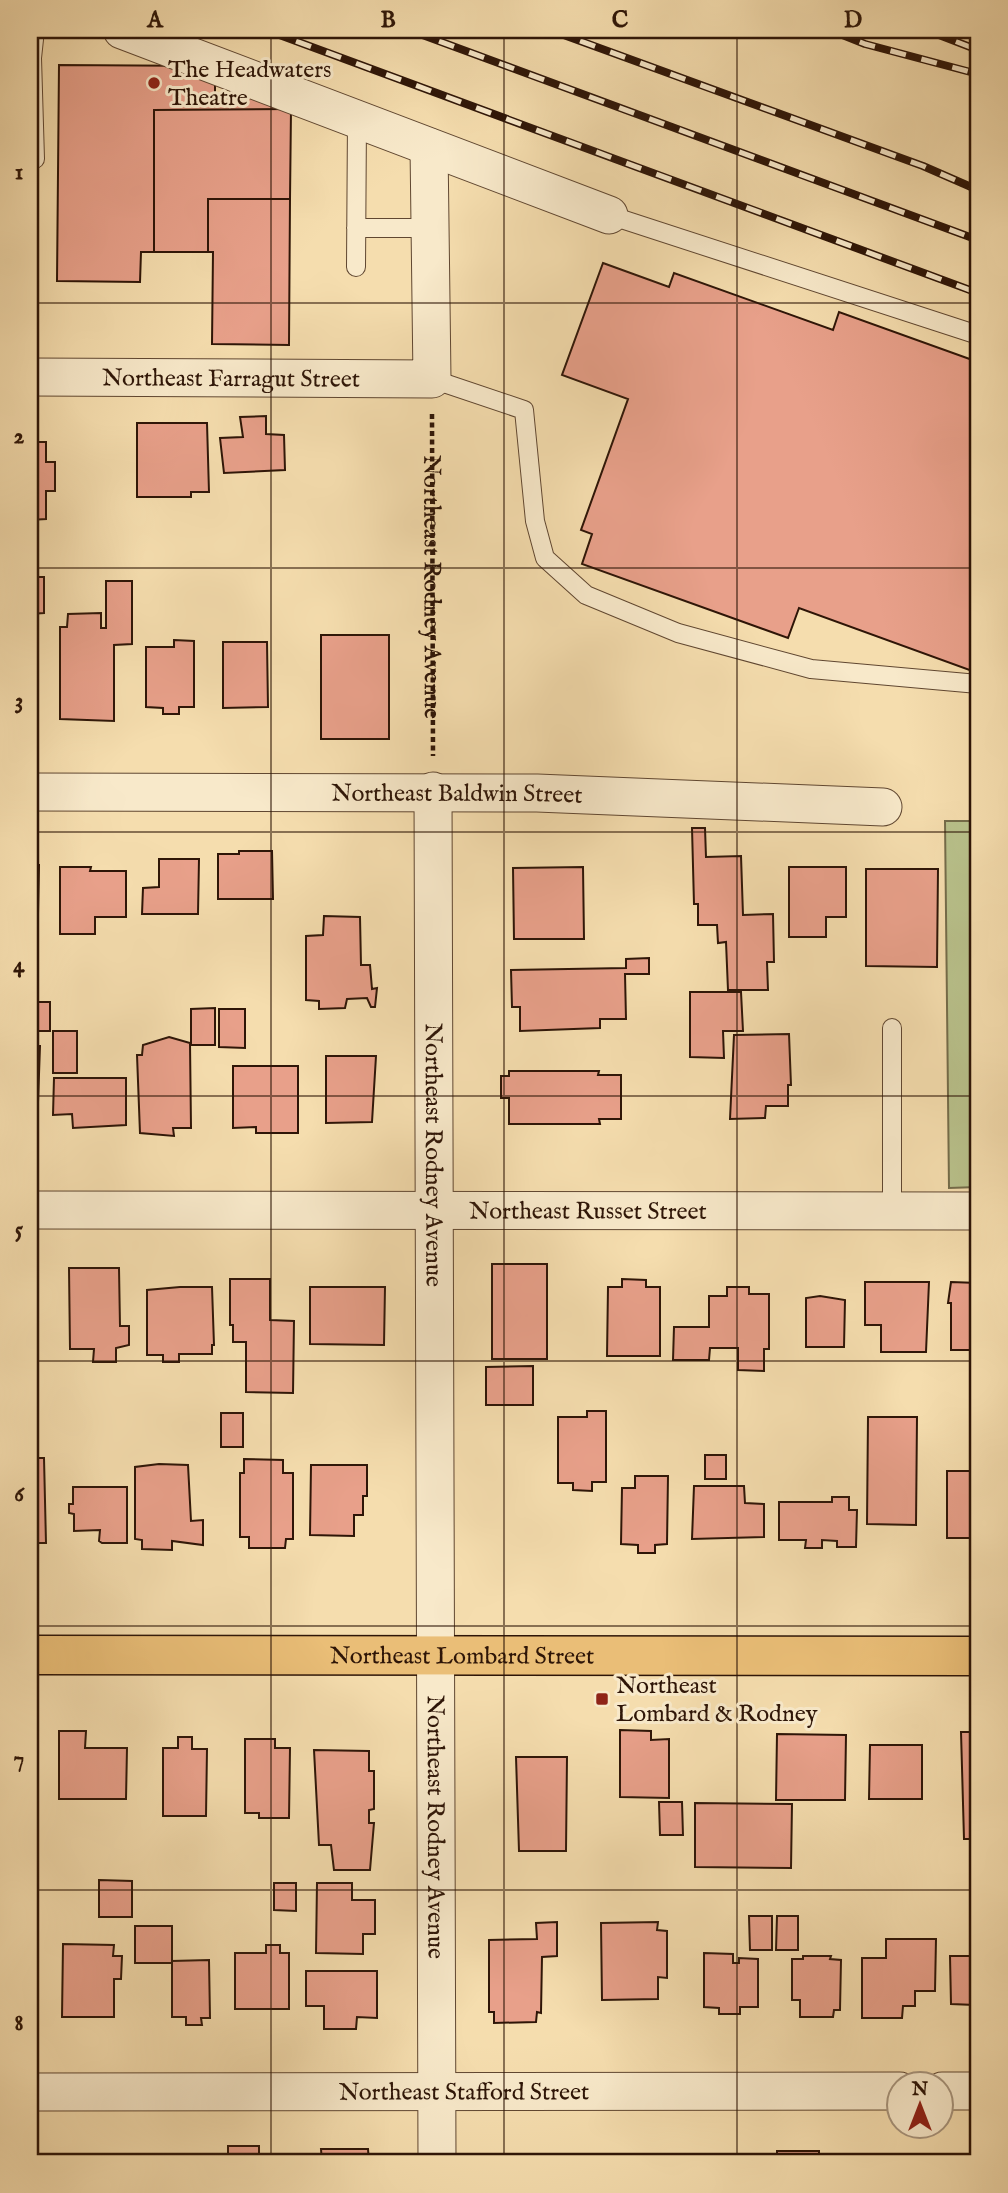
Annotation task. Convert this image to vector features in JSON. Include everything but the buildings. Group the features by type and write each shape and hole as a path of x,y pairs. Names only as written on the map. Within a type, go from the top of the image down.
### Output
{"main road":[{"name":"Northeast Lombard Street","path":"30,1655 978,1656"}],"street":[{"path":"122,30 609,215"},
{"path":"429,147 432,379"},
{"name":"Northeast Farragut Street","path":"30,377 432,379"},
{"name":"Northeast Baldwin Street","path":"30,792 433,792 883,807"},
{"name":"Northeast Rodney Avenue","path":"433,792 437,2163"},
{"name":"Northeast Russet Street","path":"30,1210 978,1211"},
{"name":"Northeast Stafford Street","path":"30,2092 886,2091"},
{"path":"956,2091 978,2091"}],"lane":[{"path":"35,30 32,58 35,159"},
{"path":"356,267 357,119"},
{"path":"609,215 978,335"},
{"path":"356,229 431,229"},
{"path":"432,379 524,410 534,521 545,558 586,595 678,633 811,669 978,684"},
{"path":"892,1028 892,1211"}],"path":[{"name":"Northeast Rodney Avenue","path":"432,379 433,792"}],"green space":[{"path":"945,821 978,821 978,1187 949,1188"}],"railway":[{"path":"266,30 978,293"},
{"path":"409,30 978,240"},
{"path":"550,30 923,166 978,190"},
{"path":"830,30 865,44 978,74"},
{"path":"926,30 978,50"}],"place":[{"name":"The Headwaters Theatre","path":"154,83"},
{"name":"Northeast Lombard & Rodney","path":"602,1699"}]}
